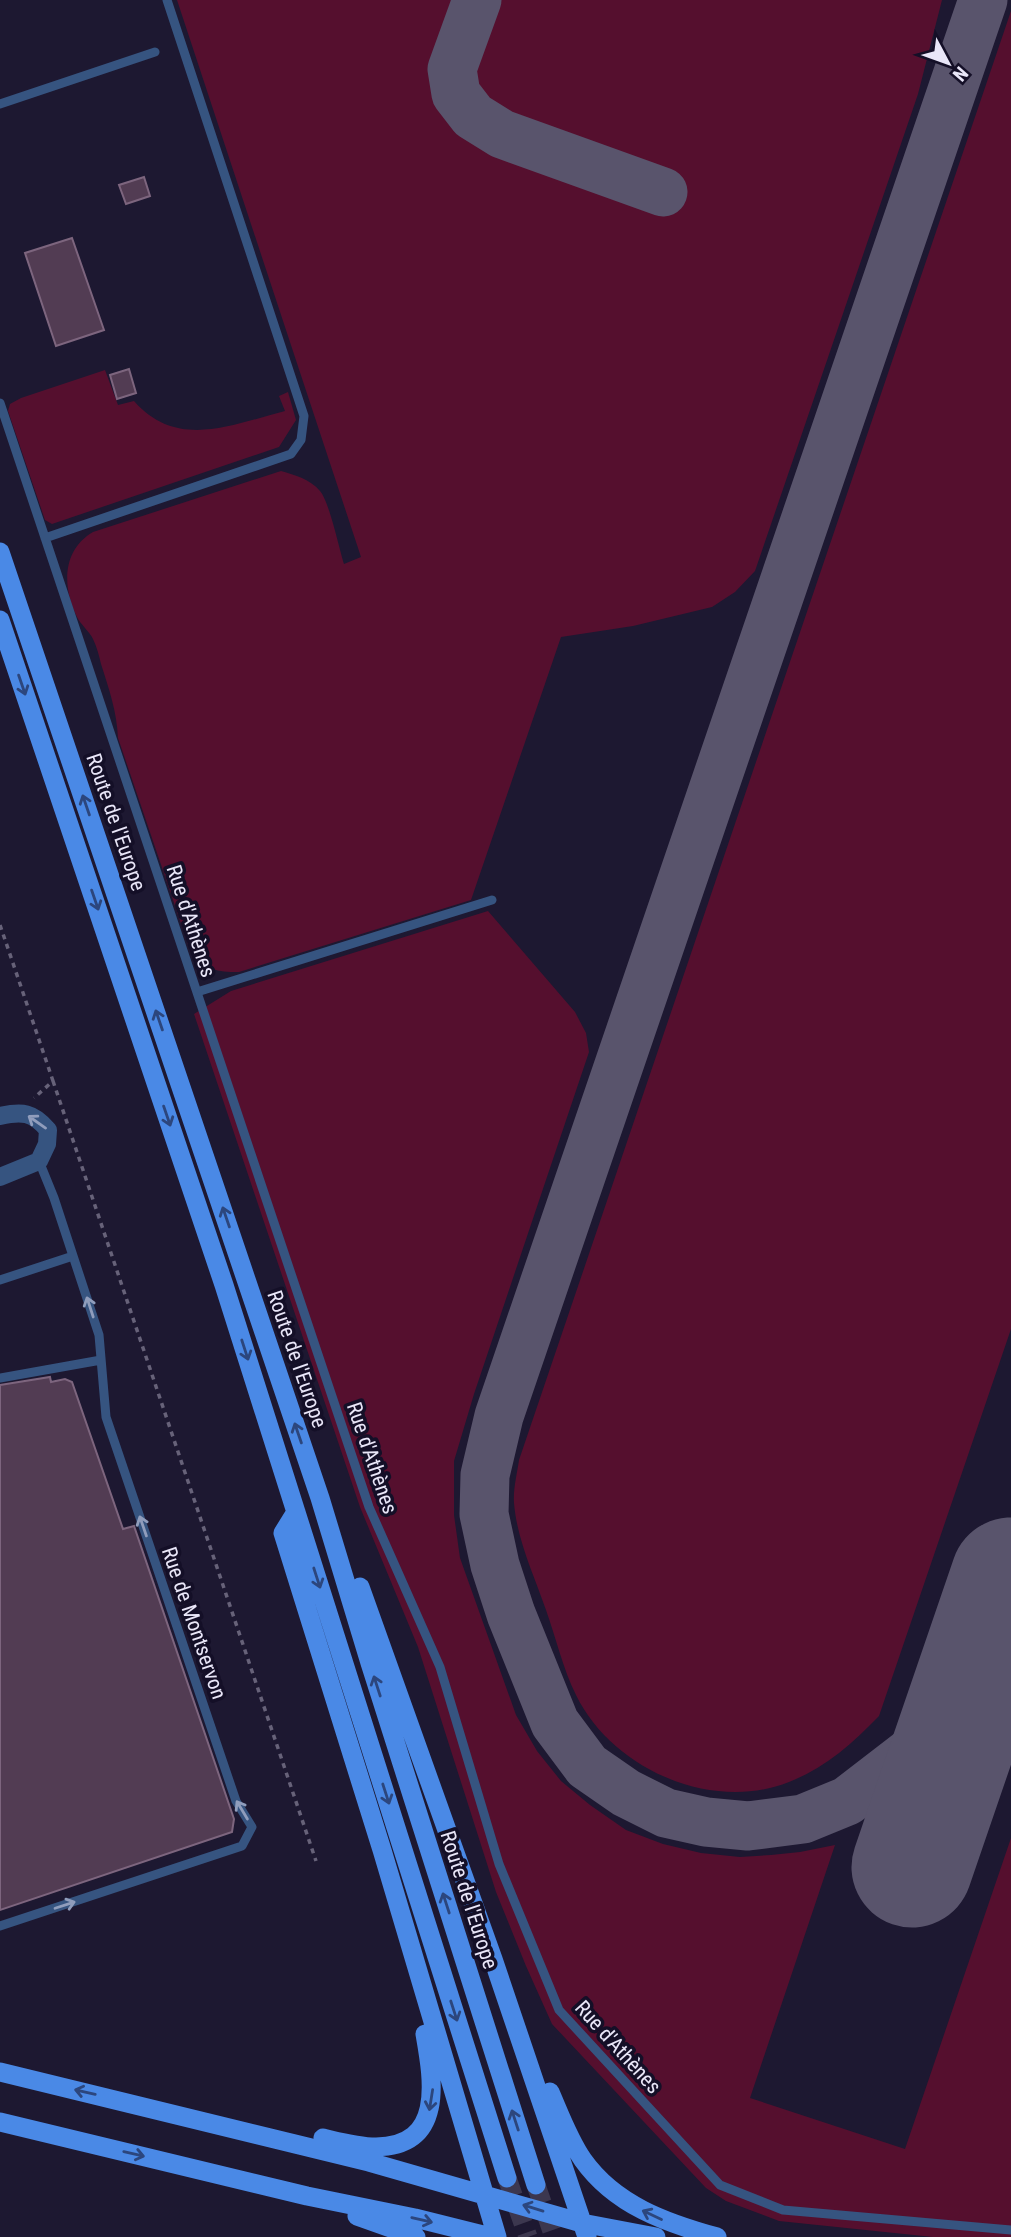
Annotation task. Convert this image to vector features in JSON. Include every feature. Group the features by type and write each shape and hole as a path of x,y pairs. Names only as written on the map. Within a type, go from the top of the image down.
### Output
{"main road":[{"name":"Route de l'Europe","path":"0,552 320,1498 536,2185"},
{"path":"0,620 224,1285 507,2178"},
{"path":"320,1498 333,1513 493,1959 584,2230"},
{"path":"296,1513 283,1533 497,2237"},
{"path":"117,2100 364,2146 392,2145 407,2139 425,2121 433,2100 433,2089 407,1937"},
{"path":"493,1959 573,2144 584,2161 612,2189 638,2208 674,2225 717,2237"},
{"path":"0,2072 369,2162 484,2193 584,2230 656,2237"},
{"path":"0,2122 491,2237"},
{"path":"307,2196 416,2237"}],"street":[{"path":"0,1116 20,1111 40,1120 48,1130 47,1144 39,1161 0,1177"}],"lane":[{"path":"45,538 291,454 301,440 304,416 167,0"},
{"path":"0,104 155,51"},
{"name":"Rue d'Athènes","path":"0,403 369,1507 440,1667 499,1864 559,2010 720,2185 783,2210 1011,2230"},
{"path":"197,992 492,900"},
{"name":"Rue de Montservon","path":"0,1926 242,1846 252,1827 236,1801 106,1417 99,1335 39,1161"},
{"path":"0,1280 73,1256"},
{"path":"0,1378 101,1360"}],"path":[{"path":"0,925 316,1861"},
{"path":"20,1111 53,1081"}],"shaded area":[{"path":"177,0 942,0 918,94 755,571 735,592 712,607 633,626 561,637 471,900 239,972 212,969 191,953 118,738 114,710 97,648 72,605 67,582 70,559 75,549 93,532 281,471 307,480 320,491 330,514 344,564 361,557"},
{"path":"1011,11 1011,1329 879,1716 837,1754 814,1770 789,1782 759,1790 728,1792 697,1788 667,1778 639,1763 614,1744 592,1721 576,1695 563,1664 519,1530 514,1498 519,1460"},
{"path":"105,370 118,405 134,401 151,416 168,425 205,430 285,411 279,396 288,392 296,420 279,447 52,524 45,520 8,411 10,404"},
{"path":"488,911 575,1012 586,1033 589,1052 454,1461 454,1515 460,1558 516,1715 537,1751 561,1781 626,1830 663,1844 701,1853 740,1857 800,1852 835,1845 750,2098 905,2149 1011,1838 1011,2237 933,2237 779,2221 726,2201 706,2188 552,2024 496,1892 418,1647 360,1507 194,1014 231,991"}],"building":[{"path":"144,177 150,196 126,204 119,185"},
{"path":"72,238 104,330 56,346 25,253"},
{"path":"129,369 136,393 117,399 110,375"},
{"path":"50,1377 51,1382 65,1379 72,1382 123,1529 134,1526 234,1819 232,1832 0,1910 0,1385"}],"taxiway":[{"path":"477,0 452,69 456,94 473,116 502,134 663,192"},
{"path":"983,0 499,1416 485,1475 484,1514 495,1565 511,1614 555,1723 587,1766 626,1793 666,1813 706,1822 748,1826 803,1819 847,1801 912,1751 957,1705 984,1657"}],"runway":[{"path":"912,1867 1011,1578"}],"tunnel":[{"path":"507,2178 528,2237"},
{"path":"536,2185 554,2237"}]}
